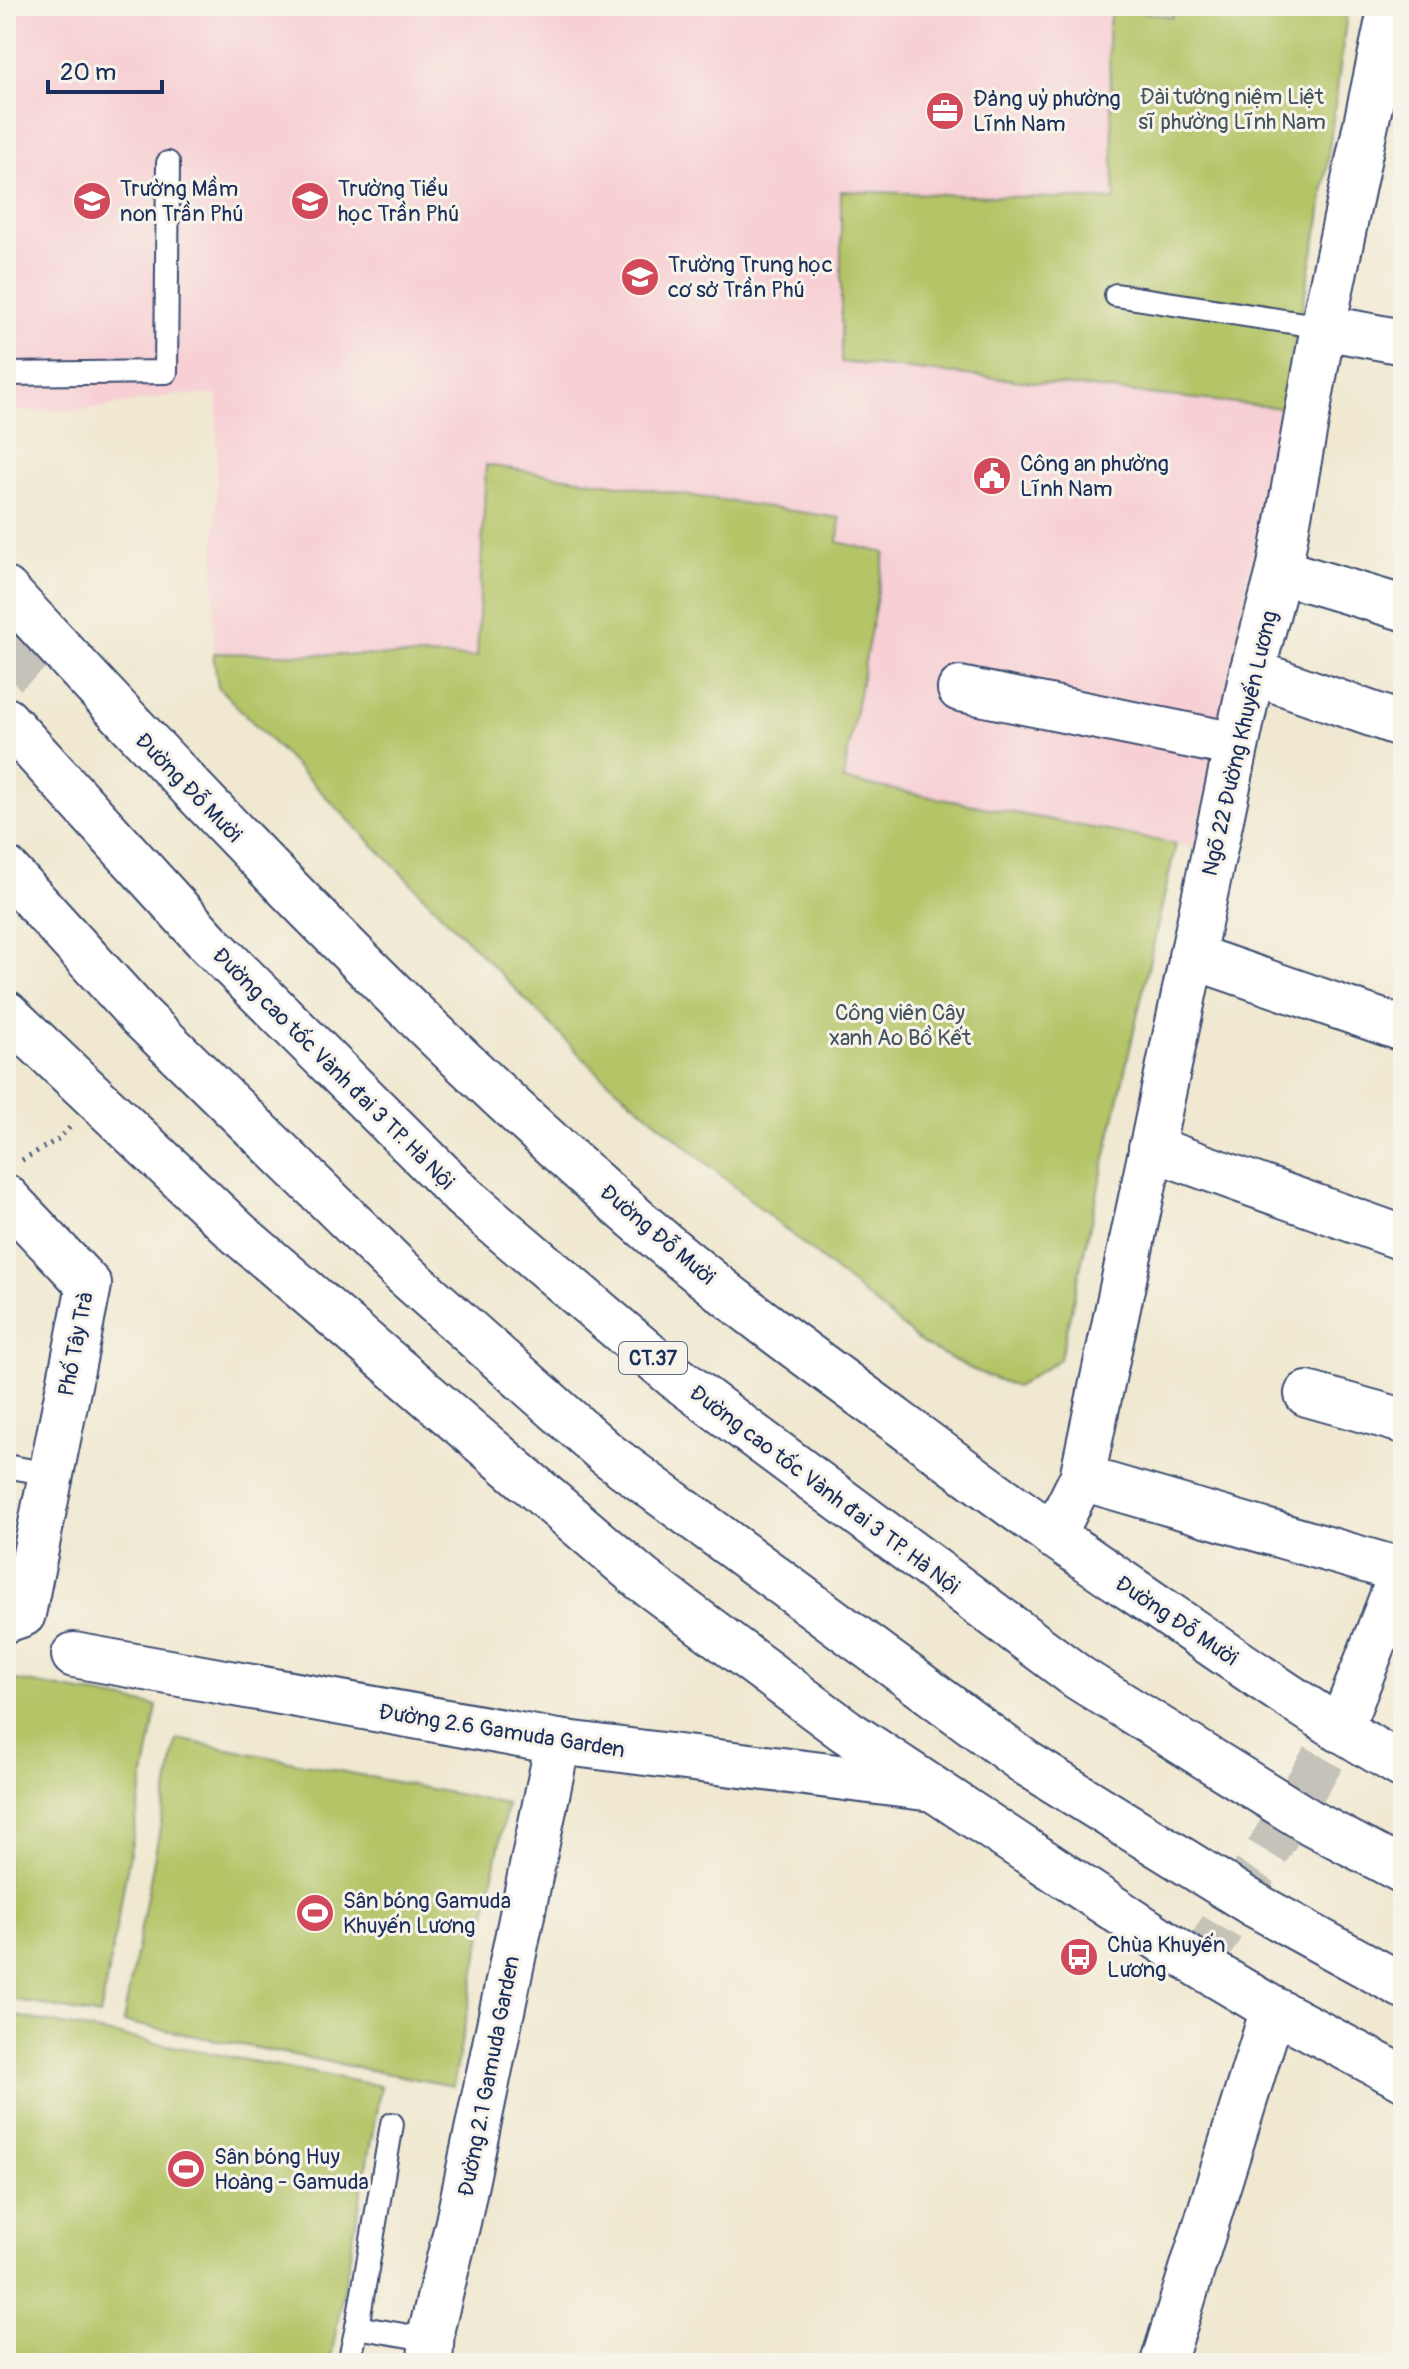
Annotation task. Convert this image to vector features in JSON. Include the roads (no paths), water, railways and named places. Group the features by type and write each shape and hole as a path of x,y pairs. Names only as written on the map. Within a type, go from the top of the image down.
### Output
{"main road":[{"name":"Ngõ 22 Đường Khuyến Lương","path":"1053,1536 1082,1478 1236,745 1279,571 1323,327 1391,6"},
{"path":"1323,327 1403,342"},
{"path":"1279,571 1403,608"},
{"name":"Đường Đỗ Mười","path":"6,590 160,759 518,1112 662,1241 807,1355 1053,1536 1340,1730 1403,1766"},
{"path":"1252,672 1403,725"},
{"path":"960,689 1236,745"},
{"name":"Đường cao tốc Vành đai 3 TP. Hà Nội","path":"6,720 209,943 463,1196 674,1376 1079,1678 1310,1822 1403,1871"},
{"path":"6,869 139,1015 389,1259 607,1454 1026,1763 1255,1905 1403,1986"},
{"path":"1191,956 1403,1029"},
{"path":"6,1013 95,1101 250,1244 643,1580 846,1731 1199,1965 1273,2009 1403,2078"},
{"path":"1151,1148 1403,1238"},
{"name":"Phố Tây Trà","path":"11,1180 89,1285 49,1474"},
{"path":"1307,1394 1403,1421"},
{"path":"6,1620 23,1614 49,1474"},
{"path":"1082,1478 1403,1570 1340,1730"},
{"name":"Đường 2.6 Gamuda Garden","path":"74,1655 558,1742 933,1789"},
{"name":"Đường 2.1 Gamuda Garden","path":"431,2352 558,1742"},
{"path":"1163,2363 1273,2009"}],"lane":[{"path":"6,374 166,372 168,163"},
{"path":"1116,295 1323,327"},
{"path":"6,1466 49,1474"},
{"path":"349,2363 392,2124"},
{"path":"357,2327 431,2352"}],"tunnel":[{"path":"6,673 49,636"},
{"path":"1199,1965 1340,1730"}],"place":[{"name":"Đảng uỷ phường Lĩnh Nam","path":"945,111"},
{"name":"Trường Mầm non Trần Phú","path":"92,201"},
{"name":"Trường Tiểu học Trần Phú","path":"310,201"},
{"name":"Trường Trung học cơ sở Trần Phú","path":"640,277"},
{"name":"Công an phường Lĩnh Nam","path":"992,476"},
{"name":"Sân bóng Gamuda Khuyến Lương","path":"315,1913"},
{"name":"Chùa Khuyến Lương","path":"1079,1957"},
{"name":"Sân bóng Huy Hoàng - Gamuda","path":"186,2169"}],"park label":[{"name":"Đài tưởng niệm Liệt sĩ phường Lĩnh Nam","path":"1232,108"},
{"name":"Công viên Cây xanh Ao Bồ Kết","path":"900,1024"}]}
